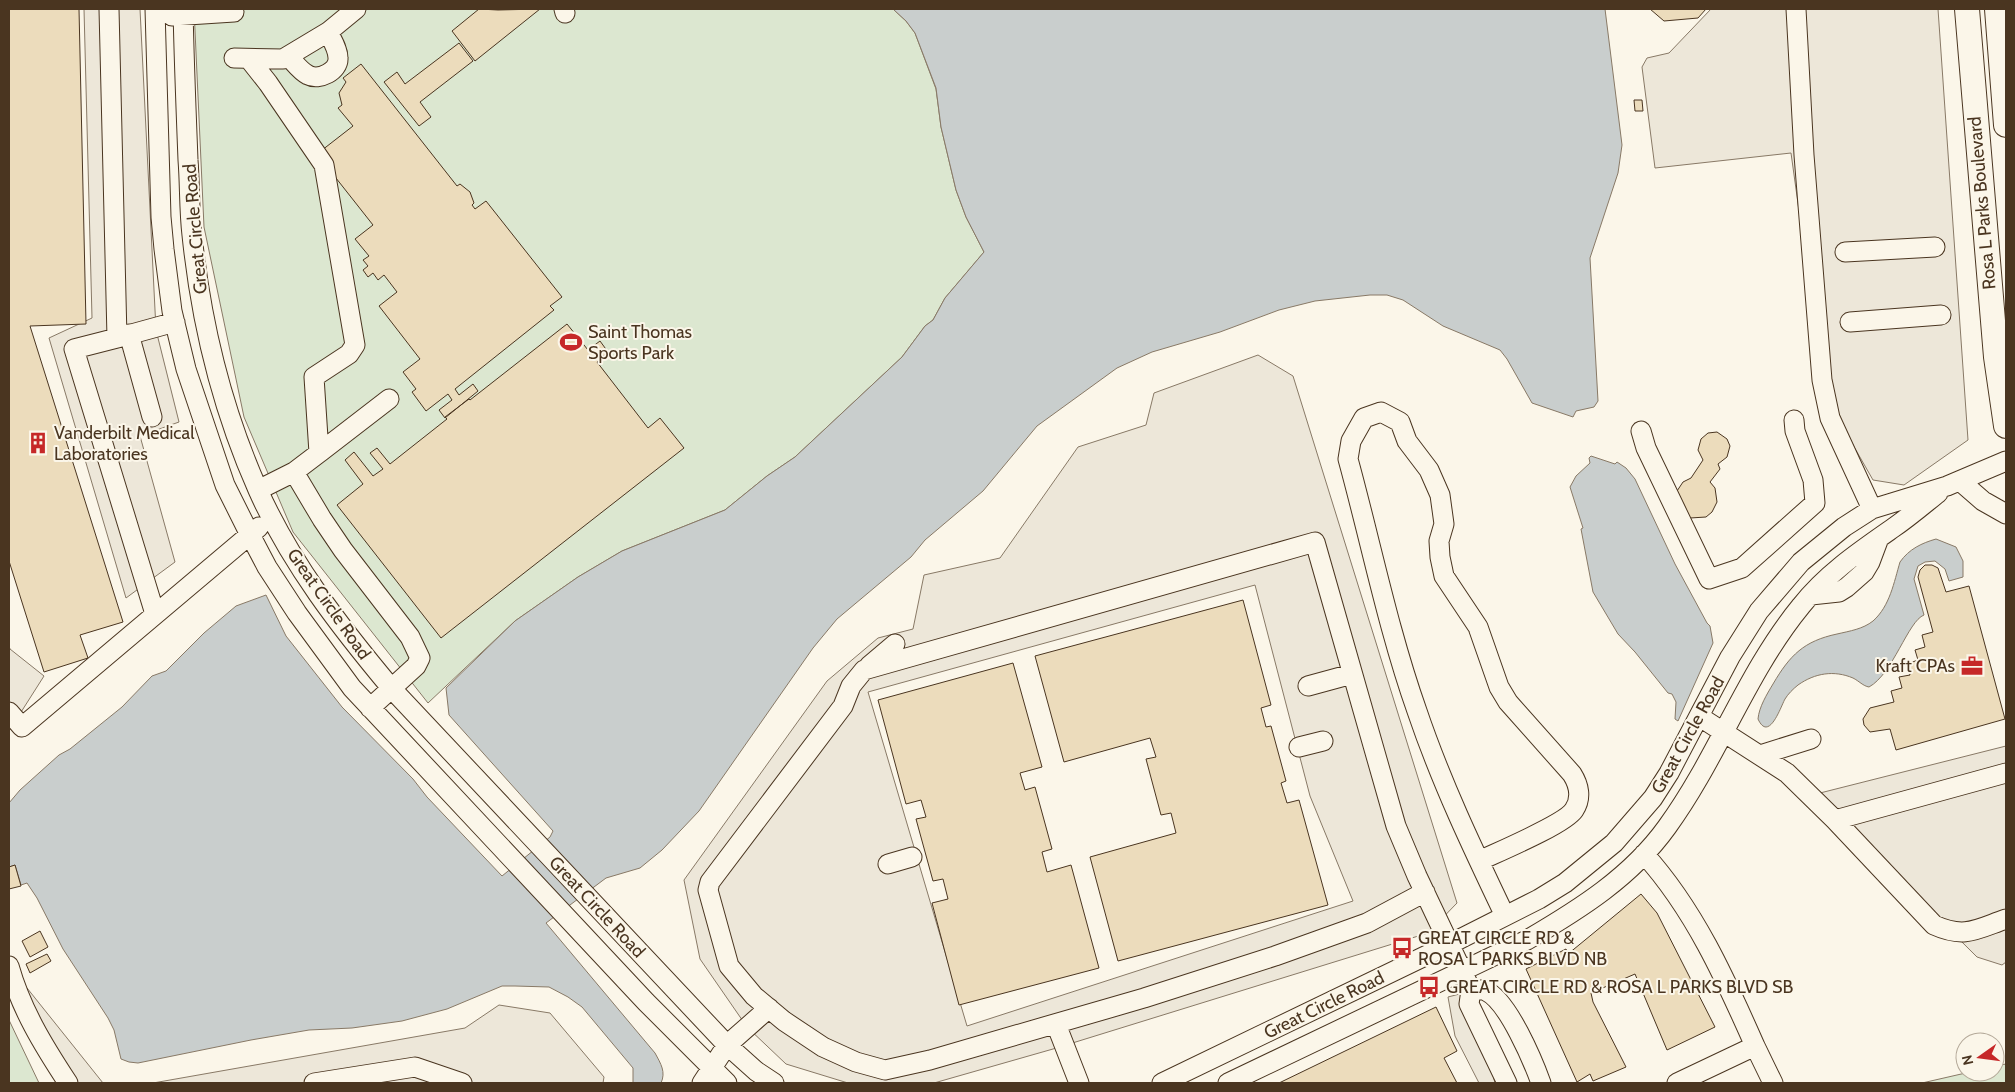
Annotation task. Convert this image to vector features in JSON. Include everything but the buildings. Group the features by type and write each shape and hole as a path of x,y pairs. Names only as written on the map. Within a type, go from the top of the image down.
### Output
{"main road":[{"name":"Rosa L Parks Boulevard","path":"1967,9 1996,357 2006,426"},
{"name":"Rosa L Parks Boulevard","path":"1997,9 2006,126"}],"street":[{"path":"109,9 123,336 152,417"},
{"path":"319,453 314,377 349,354 355,345 324,165 268,83 242,59 283,59 328,32 356,9"},
{"path":"1796,9 1804,155 1822,380 1830,418 1872,509"},
{"name":"Great Circle Road","path":"183,12 192,233 200,292 222,394 258,490 271,516 309,581 341,627 392,690 727,1045 756,1071 774,1083"},
{"path":"155,13 234,12"},
{"name":"Great Circle Road","path":"155,13 161,217 175,322 188,377 225,485 267,567 324,652 370,708 564,915 706,1076 727,1083"},
{"path":"288,56 311,77 321,76 329,72 338,64 338,57 328,32"},
{"path":"1845,252 1934,247"},
{"path":"1850,322 1941,315"},
{"path":"155,614 74,349 175,322"},
{"path":"258,490 294,472 389,399"},
{"path":"1479,861 1568,818 1578,804 1578,787 1572,774 1508,702 1498,687 1478,627 1444,576 1439,541 1444,524 1440,495 1429,470 1407,441 1400,422 1381,412 1364,418 1351,441 1348,459 1390,620 1416,709 1457,816 1505,916"},
{"path":"1642,431 1646,448 1708,579 1742,568 1815,503 1813,480 1795,430 1794,420"},
{"name":"Great Circle Road","path":"1162,1083 1450,944 1565,883 1614,843 1653,798 1670,773 1730,657 1759,611 1801,562 1844,527 1872,509 1953,483 2006,461"},
{"path":"294,472 343,550 416,647 420,662 392,690 370,708"},
{"path":"1953,483 2006,514"},
{"name":"Great Circle Road","path":"1228,1083 1527,940 1572,914 1610,887 1644,854 1667,827 1695,784 1778,636 1812,594 1839,592 1847,587 1864,572 1879,538 1953,483"},
{"path":"9,712 22,727 271,516"},
{"path":"864,670 1315,542 1396,826 1471,990 1469,1004 1507,1083"},
{"path":"895,644 864,670 851,686 843,706 710,882 708,890 729,966 754,996 823,1047 856,1062 885,1070 930,1060 1144,998 1284,953 1367,923 1425,892"},
{"path":"1308,686 1352,674"},
{"path":"1700,717 1788,773 1934,925 1949,931 1965,933 2006,919"},
{"path":"1760,755 1811,739"},
{"path":"1299,747 1323,741"},
{"path":"1835,820 2006,773"},
{"path":"1644,854 1662,873 1704,938 1773,1083"},
{"path":"888,864 912,857"},
{"path":"9,966 22,1005 50,1056 68,1083"},
{"path":"1471,990 1486,990 1502,1004 1526,1048 1542,1083"},
{"path":"706,1076 727,1045 769,1008"},
{"path":"1056,1024 1079,1083"},
{"path":"1677,1083 1755,1046"},
{"path":"1498,1062 1526,1048"},
{"path":"314,1083 414,1067 462,1083"}],"green space":[{"name":"Saint Thomas Sports Park","path":"194,9 893,9 915,33 936,89 941,127 956,190 966,217 984,252 945,298 933,320 925,326 902,357 795,457 767,476 725,510 622,551 578,577 515,621 428,703 293,532 244,417 204,227"},
{"path":"9,1020 39,1083 9,1083"},
{"path":"2005,1064 2006,1083 1922,1083 1955,1075 1955,1082 2005,1082"}],"shaded area":[{"path":"84,9 140,9 156,330 179,422 140,436 175,562 126,598 49,338 92,318"},
{"path":"893,9 1605,9 1622,145 1618,173 1590,258 1598,401 1594,407 1576,411 1573,417 1532,403 1500,350 1443,326 1403,300 1387,295 1370,295 1315,301 1279,310 1220,332 1152,352 1117,368 1037,426 983,491 925,540 911,557 837,619 813,648 699,811 662,850 640,868 606,878 546,923 655,1053 663,1072 661,1083 633,1083 633,1068 582,1007 549,987 502,986 447,1009 402,1021 352,1028 309,1030 138,1063 121,1059 114,1030 108,1018 63,949 37,898 27,883 21,885 15,865 9,867 9,803 20,790 59,755 70,749 122,707 152,676 166,671 204,633 236,606 266,595 286,636 342,707 413,779 427,797 502,876 550,837 553,831 449,715 446,688 515,621 578,577 622,551 725,510 767,476 795,457 902,357 925,326 933,320 945,298 984,252 966,217 956,190 941,127 936,88 915,33"},
{"path":"1711,9 1938,9 1968,440 1904,485 1873,480 1824,391 1791,153 1655,168 1642,67 1647,58 1669,53"},
{"path":"1258,355 1293,376 1457,903 1428,933 1053,1049 934,1083 848,1083 786,1064 747,1027 700,959 684,880 827,681 878,638 913,629 924,575 1000,558 1078,447 1146,425 1154,393","holes":["1255,585 1310,796 1353,901 967,1026 868,692"]},
{"path":"1591,456 1615,464 1617,462 1626,468 1635,479 1675,564 1710,626 1713,643 1678,721 1675,719 1676,702 1672,694 1668,693 1618,634 1593,592 1581,529 1583,528 1570,487 1576,476 1590,463 1589,458"},
{"path":"1936,539 1956,547 1963,561 1963,577 1949,581 1945,569 1935,561 1925,562 1918,566 1914,579 1924,615 1912,627 1893,660 1878,680 1869,687 1853,678 1839,674 1818,675 1804,681 1789,693 1774,721 1766,727 1762,725 1758,719 1762,705 1779,674 1792,657 1815,641 1861,628 1873,621 1884,608 1900,562 1907,553 1916,547"},
{"path":"9,646 10,649 44,676 9,731"},
{"path":"2006,746 2006,962 2002,965 1977,957 1820,801 1820,793"},
{"path":"27,988 103,1083 59,1083 9,996"},
{"path":"1471,991 1495,1083 1479,1083 1455,1036 1448,997"},
{"path":"499,1005 550,1013 604,1077 603,1083 153,1083 465,1028"}],"place":[{"name":"Saint Thomas Sports Park","path":"571,342"},
{"name":"Vanderbilt Medical Laboratories","path":"38,443"},
{"name":"Kraft CPAs","path":"1972,666"},
{"name":"GREAT CIRCLE RD & ROSA L PARKS BLVD NB","path":"1402,948"},
{"name":"GREAT CIRCLE RD & ROSA L PARKS BLVD SB","path":"1429,987"}]}
